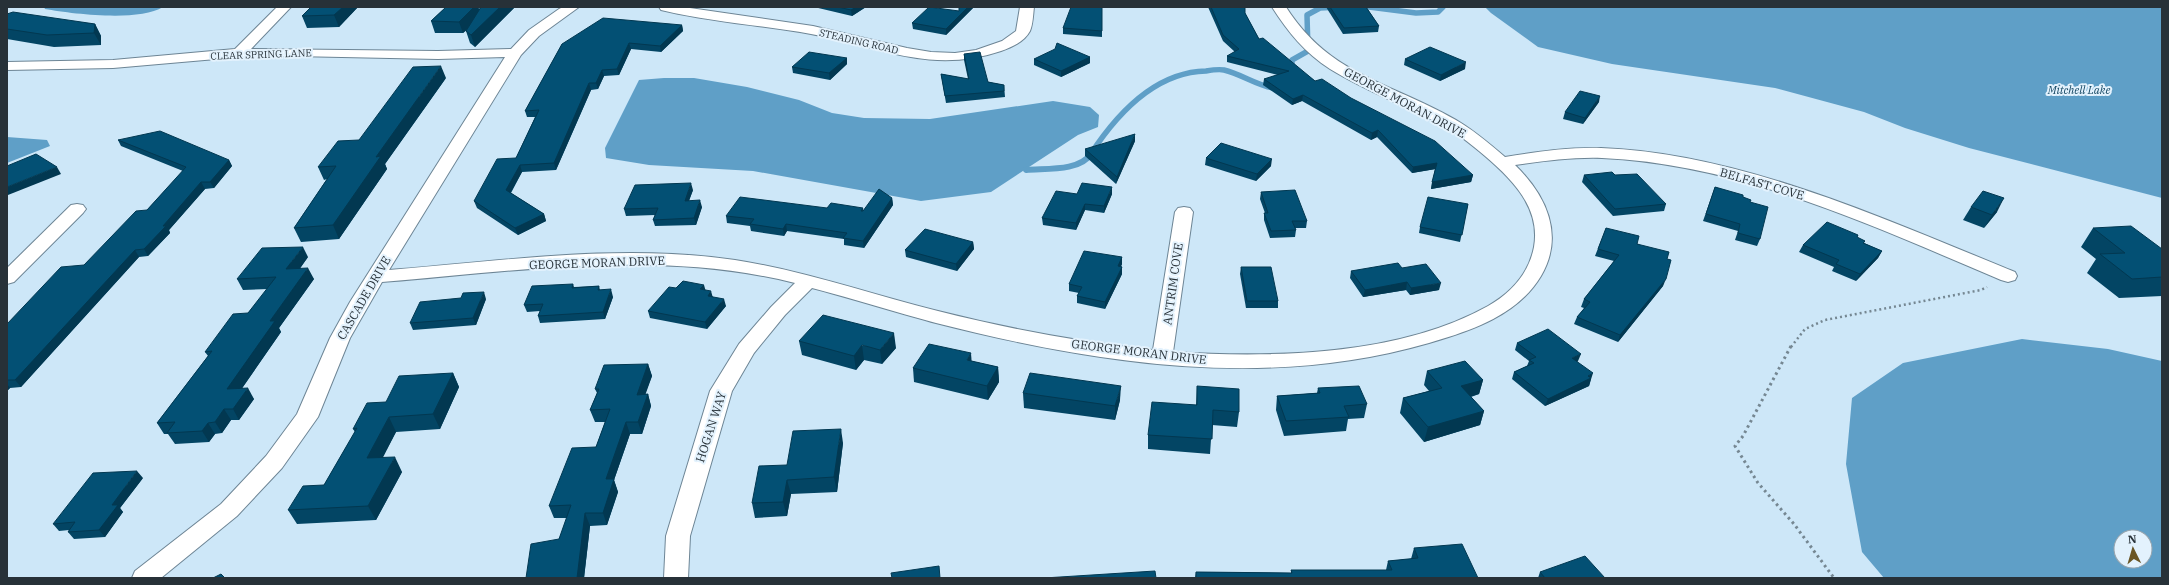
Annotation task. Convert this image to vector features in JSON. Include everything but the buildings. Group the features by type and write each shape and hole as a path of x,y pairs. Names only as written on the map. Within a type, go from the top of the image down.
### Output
{"street":[{"path":"239,53 284,7"},
{"name":"CASCADE DRIVE","path":"144,578 229,510 274,462 307,416 340,338 376,277 515,53 528,37 552,19 572,7"},
{"name":"STEADING ROAD","path":"666,7 814,30 910,53 932,56 954,56 976,54 1012,41 1022,32 1026,22 1027,7"},
{"name":"GEORGE MORAN DRIVE","path":"376,277 573,262 645,259 705,262 763,270 809,280 935,316 1021,336 1114,352 1210,361 1286,362 1355,354 1420,340 1478,320 1509,302 1530,282 1541,258 1543,234 1539,210 1524,186 1502,162 1481,144 1455,127 1353,77 1330,62 1298,35 1290,26 1279,7"},
{"name":"CLEAR SPRING LANE","path":"7,66 113,64 239,53 301,52 438,55 515,53"},
{"name":"BELFAST COVE","path":"1502,162 1560,154 1596,153 1682,163 1738,176 1798,193 1856,214 2008,276"},
{"path":"7,278 77,208"},
{"name":"ANTRIM COVE","path":"1162,357 1184,212"},
{"name":"HOGAN WAY","path":"676,578 678,536 721,392 746,349 778,311 809,280"}],"path":[{"path":"1834,578 1794,524 1758,483 1735,446 1743,436 1794,341 1805,329 1825,320 1980,290 2008,276"}],"water":[{"path":"44,7 163,7 152,12 122,16 106,16 72,13 45,9"},
{"name":"Mitchell Lake","path":"1485,7 2162,7 2162,198 1969,148 1905,128 1864,112 1775,88 1612,64 1538,47"},
{"path":"694,78 747,87 799,100 832,113 864,118 930,119 1053,101 1090,107 1099,115 1098,127 1078,135 991,192 921,201 753,171 649,165 606,158 605,148 639,80"},
{"path":"7,137 47,140 50,146 7,163"},
{"path":"2022,339 2108,349 2162,361 2162,578 1884,578 1862,552 1846,464 1852,398 1903,363"}],"waterway":[{"path":"1292,71 1292,60 1308,51 1307,15 1320,8 1340,7"},
{"path":"1369,7 1416,13 1438,12 1443,7"},
{"path":"1090,155 1100,140 1125,111 1154,87 1170,79 1187,73 1222,70 1273,88"},
{"path":"1026,170 1051,169 1070,166 1086,160 1091,154"}]}
